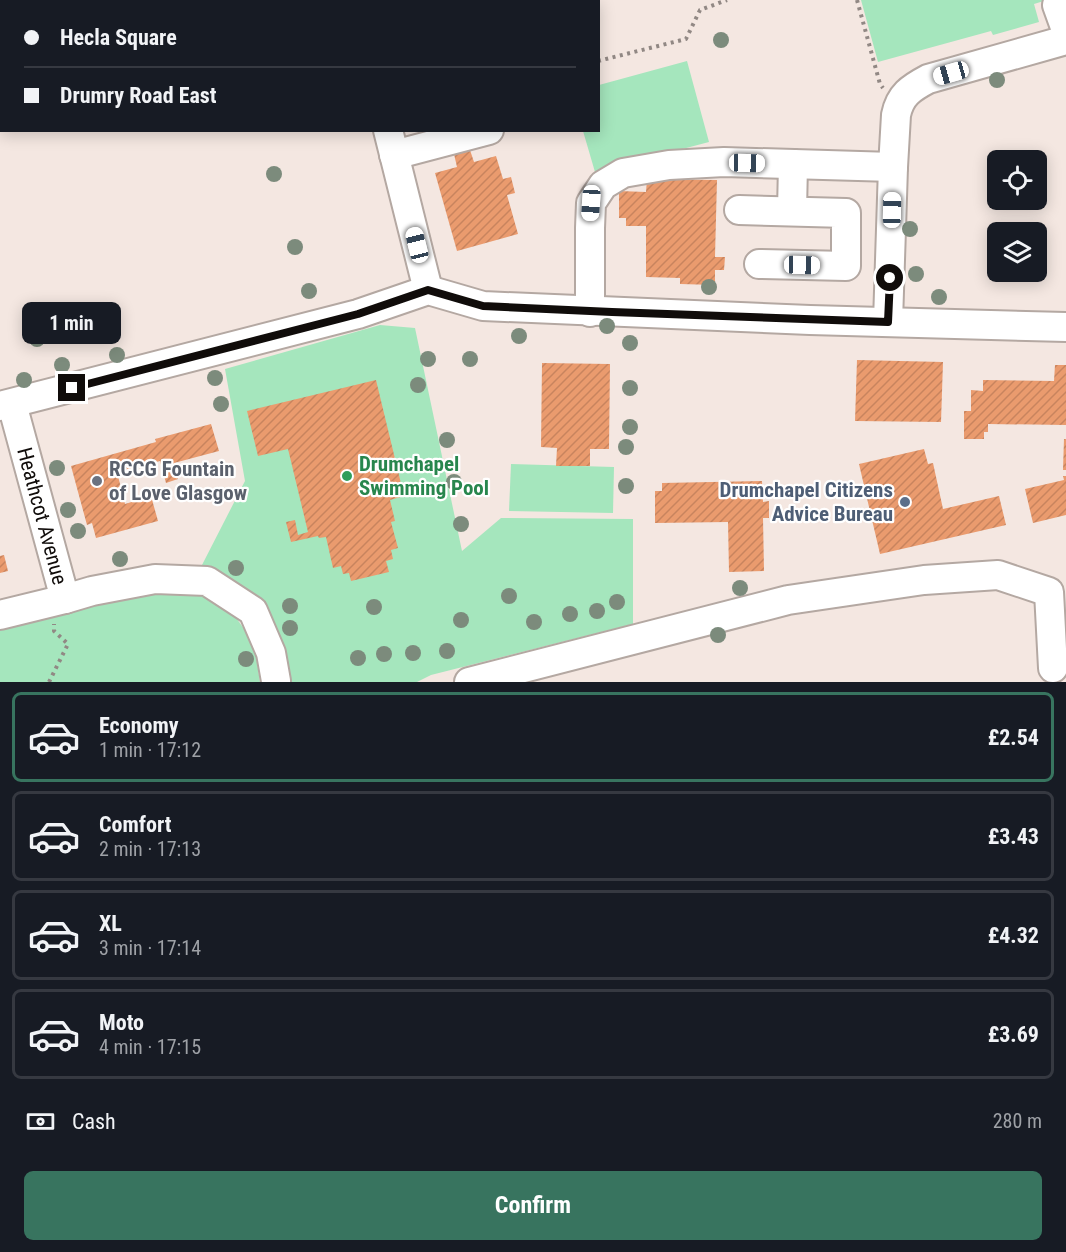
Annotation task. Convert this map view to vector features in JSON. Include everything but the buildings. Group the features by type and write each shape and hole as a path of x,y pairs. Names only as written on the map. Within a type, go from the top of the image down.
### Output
{"street":[{"path":"888,322 893,167 898,107 911,88 928,79 1066,40"},
{"path":"428,290 391,143 474,132"},
{"path":"590,312 591,203 603,185 623,173 669,165 724,162 893,167"},
{"path":"792,211 793,164"},
{"path":"739,210 846,213 846,266 759,264"},
{"path":"6,405 358,314 428,290 483,306 590,312 1066,327"},
{"name":"Heathcot Avenue","path":"0,615 59,600 6,405"},
{"path":"469,682 788,600 924,580 998,575 1049,592 1053,668"},
{"path":"59,600 155,579 207,581 253,611 271,653 276,681"}],"path":[{"path":"600,60 686,39 700,10 727,0"},
{"path":"857,0 880,84 898,107"},
{"path":"49,682 68,644 54,631 59,600"}],"green space":[{"path":"861,0 1047,0 1034,4 1039,22 993,35 991,31 878,62"},
{"path":"687,61 709,142 595,172 583,132 600,132 600,85"},
{"path":"380,325 415,328 462,551 501,518 633,519 633,624 431,675 417,682 287,682 227,580 202,565 245,481 225,369"},
{"path":"511,464 614,467 613,513 509,511"},
{"path":"158,587 192,589 232,612 254,643 260,682 0,682 0,628"}],"place":[{"name":"Drumchapel Swimming Pool","path":"347,476"},
{"name":"RCCG Fountain of Love Glasgow","path":"97,481"},
{"name":"Drumchapel Citizens Advice Bureau","path":"905,502"}],"route":[{"path":"72,388 358,314 428,290 483,306 888,322 890,278"}]}
